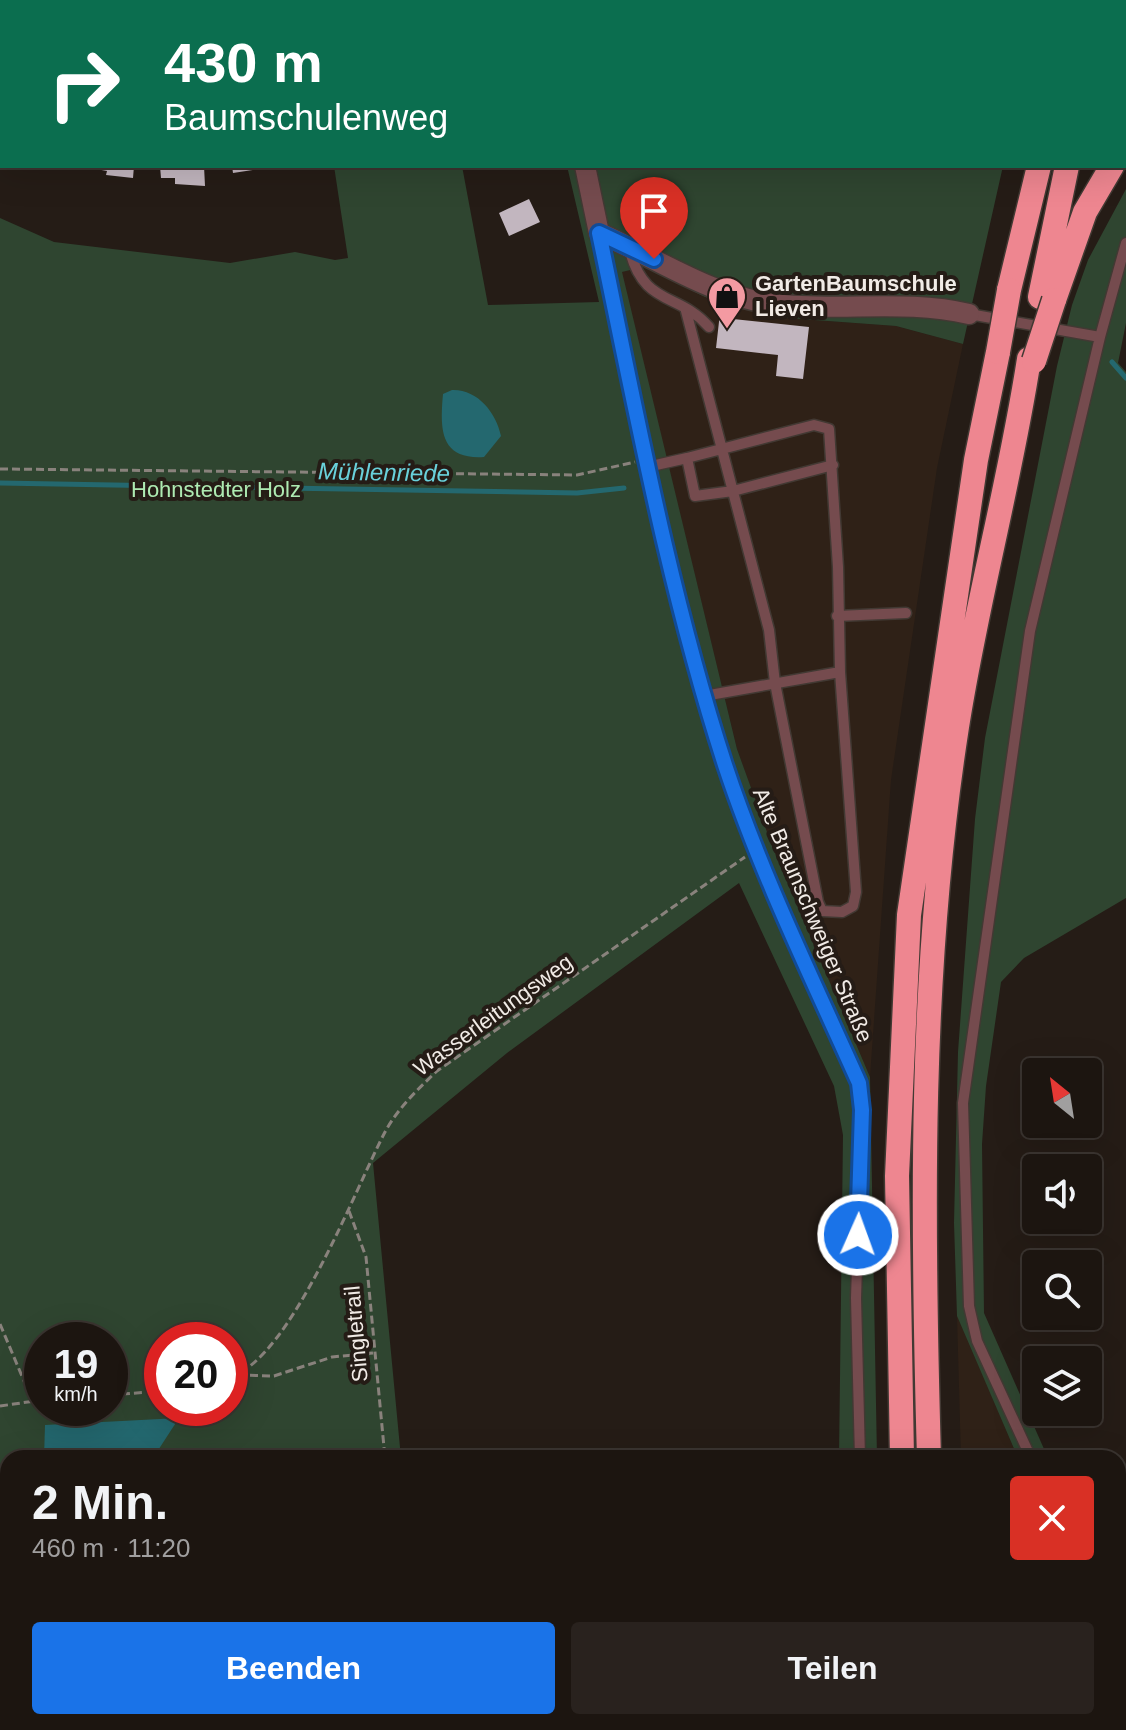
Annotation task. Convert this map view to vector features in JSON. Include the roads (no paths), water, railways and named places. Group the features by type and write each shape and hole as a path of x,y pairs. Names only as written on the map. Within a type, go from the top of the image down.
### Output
{"highway":[{"path":"902,1450 897,1176 909,915 976,460 1009,290 1039,168"},
{"path":"929,1450 924,1176 928,1042 941,853 957,727 1031,360 1047,299 1067,168"},
{"path":"1047,299 1085,212 1111,168"}],"street":[{"name":"Alte Braunschweiger Straße","path":"585,168 599,233"},
{"path":"599,233 704,286 772,304 883,306 969,314"}],"lane":[{"name":"Alte Braunschweiger Straße","path":"599,233 647,463 704,696 755,850 861,1095 856,1298 860,1450"},
{"path":"1027,1450 977,1341 969,1306 963,1103 1030,631 1100,337 1126,243"},
{"path":"629,246 634,268 648,288 700,316 709,327"},
{"path":"647,463 687,458 724,449 814,425 829,429 840,672 856,892 853,906 842,912 822,911 818,902 775,683 769,630 724,449 686,311"},
{"path":"969,314 1100,337"},
{"path":"687,458 695,496 733,491 833,465"},
{"path":"837,616 906,613"},
{"path":"704,696 840,672"}],"water":[{"path":"452,390 470,393 484,404 495,419 501,436 484,457 458,453 446,439 442,419 443,394"},
{"path":"144,1420 144,1426 174,1426 158,1450 44,1450 45,1426 128,1426 128,1421"}],"waterway":[{"path":"1112,362 1126,378"},
{"name":"Mühlenriede","path":"0,483 577,493 624,488"}],"place":[{"name":"GartenBaumschule Lieven","path":"727,330"}],"park label":[{"name":"Hohnstedter Holz","path":"216,489"}]}
